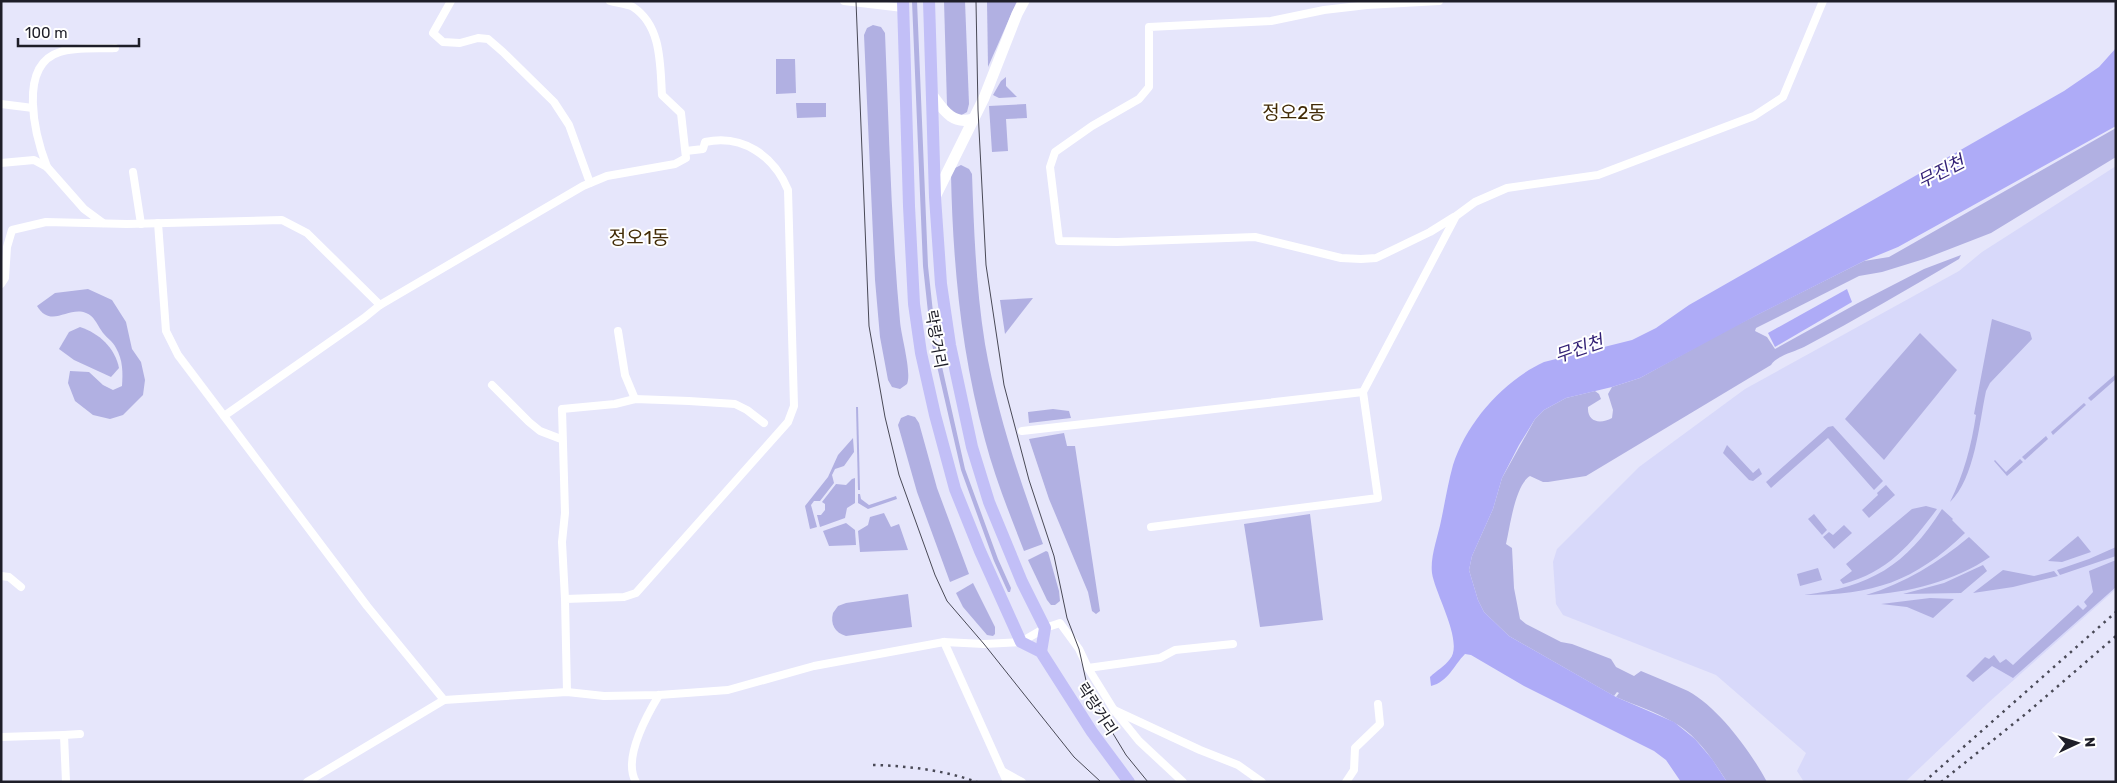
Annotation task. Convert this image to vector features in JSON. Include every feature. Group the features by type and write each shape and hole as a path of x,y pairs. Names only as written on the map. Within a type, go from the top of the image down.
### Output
{"main road":[{"name":"락랑거리","path":"929,1 941,284 950,346 972,448 989,502 1022,582 1045,628"},
{"path":"936,197 984,98 1017,14 1024,1"},
{"name":"락랑거리","path":"903,5 914,304 921,353 935,416 955,489 980,551 1021,642"},
{"path":"933,96 946,113 955,120 966,121 973,119"},
{"path":"1021,642 1041,652 1045,628"},
{"name":"락랑거리","path":"1041,652 1092,732 1129,782"}],"street":[{"path":"451,1 434,33 443,42 460,43 478,38 488,40 503,52 554,102 568,125 590,183"},
{"path":"224,416 380,305 590,183 607,176 675,164 686,158 681,113 662,96 658,47 650,24 632,7 610,1"},
{"path":"844,1 903,5"},
{"path":"1440,1 1332,9 1271,21 1149,27 1149,86 1139,99 1092,126 1055,152 1050,168 1059,241 1118,242 1255,236 1342,258 1376,258 1430,232 1475,202 1507,188 1598,175 1754,116 1783,97 1823,1"},
{"path":"47,167 40,148 33,108 35,76 48,58 61,51 115,48"},
{"path":"1,104 33,108"},
{"path":"565,599 624,597 636,594 788,422 794,406 788,190 781,173 763,155 743,143 712,141 705,142 703,149 686,151"},
{"path":"1,163 34,160 47,167 84,209 103,224"},
{"path":"133,172 141,224"},
{"path":"1151,527 1378,498 1363,392 1456,216"},
{"path":"1,284 5,278 7,247 12,230 46,222 141,224 282,220 306,233 380,305"},
{"path":"158,223 166,331 178,355 367,606 444,700"},
{"path":"618,331 625,375 635,399"},
{"path":"492,385 528,422 540,431 562,439"},
{"path":"1022,431 1363,392"},
{"path":"567,692 562,542 565,513 562,409 614,404 635,399 735,404 747,410 764,423"},
{"path":"1,576 9,577 21,587"},
{"path":"307,782 444,700 567,692 604,696 659,695 728,690 814,666 944,642 984,644 1021,642 1045,628 1060,623 1079,649 1088,668 1114,710 1139,741 1183,782"},
{"path":"944,642 1007,782"},
{"path":"1088,668 1160,658 1175,650 1233,644"},
{"path":"636,782 633,777 632,762 635,747 648,714 659,695"},
{"path":"1346,782 1354,770 1355,748 1380,724 1378,704"},
{"path":"1114,710 1200,750 1238,765 1262,782"},
{"path":"1,737 80,734"},
{"path":"64,735 66,782"},
{"path":"1002,771 1022,782"}],"shaded area":[{"path":"912,1 917,1 928,266 936,340 965,469 998,559 1011,588 1010,592 1008,592 994,561 961,470 931,340 923,266"},
{"path":"944,1 965,1 969,104 967,112 960,116 949,110 947,105"},
{"path":"987,1 1017,1 988,67"},
{"path":"873,25 881,27 885,33 894,249 900,321 908,371 907,384 900,389 892,387 888,380 880,337 875,280 864,35 867,28"},
{"path":"776,59 795,59 796,93 776,94"},
{"path":"1006,77 1006,86 1017,97 999,98 993,95 1001,81"},
{"path":"796,103 826,103 826,117 797,118"},
{"path":"1026,104 1027,118 1006,119 1008,151 992,152 989,106"},
{"path":"2116,128 2116,157 1991,233 1924,259 1882,272 1859,276 1756,328 1755,331 1767,337 1775,349 1924,269 1961,255 1959,259 1843,326 1781,357 1771,365 1586,476 1543,482 1530,476 1520,488 1506,544 1512,548 1514,588 1520,619 1561,642 1572,644 1611,659 1616,667 1634,676 1641,671 1688,691 1722,719 1743,745 1767,782 1727,782 1704,749 1682,727 1660,715 1616,697 1619,693 1617,692 1614,696 1509,636 1484,612 1478,600 1469,570 1472,556 1493,509 1502,478 1535,419 1544,410 1566,398 1595,391 1601,399 1588,407 1590,416 1595,421 1612,418 1613,410 1608,394 1612,387 1640,378 1725,331 1864,261 1889,257"},
{"path":"961,165 969,169 972,174 977,281 990,370 1010,445 1043,544 1024,551 989,454 977,407 964,341 956,275 951,175 955,168"},
{"path":"2116,166 2116,589 1988,703 1905,782 1804,782 1797,771 1806,753 1716,675 1563,615 1556,604 1553,562 1557,549 1639,467 1745,389 1959,271 1982,252"},
{"path":"88,289 112,300 126,322 132,349 141,362 145,380 143,395 123,415 110,419 93,415 75,401 68,383 70,371 89,372 103,385 113,390 122,386 121,362 115,346 89,314 73,312 60,316 48,316 42,313 37,306 55,293"},
{"path":"1033,298 1005,334 1000,300"},
{"path":"1992,319 2030,332 2032,339 1990,383 1986,391 1971,465 1958,492 1950,502 1963,471 1969,449"},
{"path":"80,327 100,337 114,354 119,368 111,377 74,360 59,349 69,332"},
{"path":"1920,333 1957,370 1884,460 1845,419"},
{"path":"2116,374 2116,379 2091,401 2088,398"},
{"path":"2084,403 2086,405 2053,435 2051,432"},
{"path":"856,407 858,407 860,490 858,490"},
{"path":"1053,409 1069,411 1071,418 1029,423 1028,412"},
{"path":"908,415 915,417 919,423 937,488 969,574 950,582 917,492 898,425 901,418"},
{"path":"1833,426 1883,481 1874,490 1828,438 1771,488 1766,482 1828,427"},
{"path":"1064,433 1067,446 1075,446 1100,611 1096,614 1092,611 1088,592 1049,499 1029,439"},
{"path":"2046,436 2048,439 2025,460 2022,457"},
{"path":"853,438 854,452 844,466 835,469 832,475 834,483 820,501 814,501 811,505 817,527 810,529 805,506 828,477 838,455"},
{"path":"1727,445 1753,473 1759,468 1762,474 1753,481 1749,480 1723,453"},
{"path":"2020,459 2023,462 2007,476 1994,461 2006,472"},
{"path":"855,478 855,503 847,508 845,518 820,527 817,515 821,515 825,510 825,504 822,502 836,484 846,485"},
{"path":"1886,485 1895,495 1869,518 1862,510"},
{"path":"858,494 869,505 896,496 897,499 868,509 858,503"},
{"path":"1926,506 1937,509 1897,556 1873,572 1843,584 1840,580 1852,571 1846,564 1912,509"},
{"path":"1942,509 1965,533 1928,563 1910,574 1872,588 1851,592 1804,595 1848,586 1884,570 1915,545"},
{"path":"884,513 891,527 899,524 908,550 860,552 858,531 868,525 870,517"},
{"path":"1310,514 1323,620 1260,627 1244,524"},
{"path":"1814,514 1827,530 1822,535 1808,519"},
{"path":"846,523 855,530 856,545 829,546 823,531"},
{"path":"1844,525 1852,533 1834,549 1823,537 1829,532 1833,535"},
{"path":"2078,536 2091,552 2062,562 2048,561"},
{"path":"1969,537 1990,557 1962,573 1931,584 1898,592 1866,595 1908,578 1945,555"},
{"path":"2116,547 2116,556 2060,575 2057,570 2089,559"},
{"path":"1046,551 1048,552 1059,591 1060,601 1055,605 1051,605 1047,600 1028,560"},
{"path":"2116,560 2116,587 2013,678 1992,666 1973,682 1966,676 1985,657 1989,659 1994,655 2000,663 2006,659 2013,665 2078,605 2083,610 2087,606 2084,602 2093,592 2089,571"},
{"path":"1983,565 1987,571 1961,593 1903,594 1944,583"},
{"path":"1818,568 1822,580 1800,586 1797,574"},
{"path":"2003,570 2034,576 2054,571 2058,576 2013,587 1973,593"},
{"path":"973,583 995,627 995,634 993,636 987,635 963,607 956,593"},
{"path":"908,594 912,627 846,636 839,633 834,627 832,617 838,606 846,603"},
{"path":"1930,598 1954,599 1933,618 1907,607 1881,604"}],"water":[{"name":"무진천","path":"2116,48 2116,126 1898,247 1864,261 1757,315 1640,378 1566,398 1544,410 1535,419 1519,445 1502,478 1493,509 1472,556 1469,570 1478,600 1484,612 1509,636 1616,697 1674,722 1695,739 1712,759 1727,782 1681,782 1666,760 1654,751 1524,686 1471,655 1465,654 1442,681 1431,686 1430,677 1450,659 1454,641 1434,582 1432,573 1433,553 1453,465 1467,433 1488,404 1514,380 1544,362 1632,340 1656,328 1689,305 2064,91 2099,67"},
{"path":"1847,289 1852,302 1775,347 1768,333"}],"tram line":[{"path":"856,1 869,326 885,417 899,475 935,575 947,601 984,644 1074,757 1101,782"},
{"path":"976,1 978,110 986,265 1004,385 1029,480 1054,556 1067,618 1079,649 1087,685 1103,717 1126,755 1148,782"}],"railway":[{"path":"1924,782 2116,612"},
{"path":"1941,782 2028,712 2116,636"},
{"path":"873,765 926,769 977,782"}],"district":[{"name":"정오2동","path":"1294,112"},
{"name":"정오1동","path":"639,237"}]}
